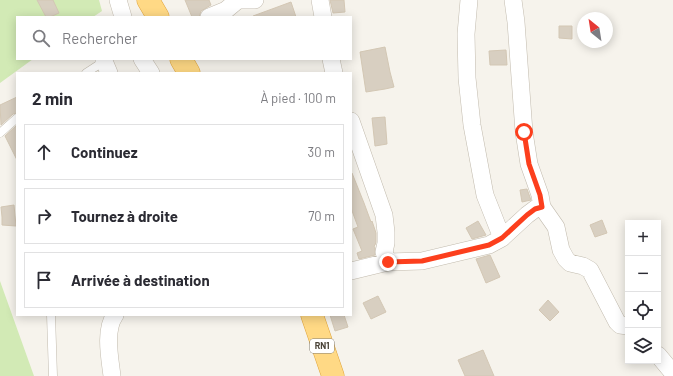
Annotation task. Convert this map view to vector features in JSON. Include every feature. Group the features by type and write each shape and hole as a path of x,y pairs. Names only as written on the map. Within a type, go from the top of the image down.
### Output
{"highway":[{"path":"148,0 157,16"},
{"path":"182,60 188,72"},
{"name":"RN1","path":"312,316 333,376"}],"street":[{"path":"118,0 123,16"},
{"path":"211,16 226,10 238,0 255,0"},
{"path":"469,0 466,34 467,78 472,125 485,194 502,238"},
{"path":"514,0 524,132 529,164 540,195 542,207 556,227 561,250 566,259 570,264 583,266 590,270 617,322 620,325 625,326"},
{"path":"143,60 150,72"},
{"path":"331,60 334,72"},
{"path":"352,124 384,215 386,243 384,252 388,262"},
{"path":"352,271 388,262 422,261 489,245 502,238 535,209 542,207"},
{"path":"112,376 109,332 114,316"},
{"path":"661,359 673,373"}],"lane":[{"path":"88,72 107,64"},
{"path":"0,133 16,119"},
{"path":"51,316 53,376"}],"green space":[{"path":"0,0 99,0 102,11 94,16 16,16 16,60 32,60 0,83"},
{"path":"0,281 34,376 0,376"}],"building":[{"path":"37,0 53,0 59,13 52,16 45,16"},
{"path":"185,0 209,0 211,5 201,11 199,16 192,16"},
{"path":"330,0 344,0 345,12 333,13"},
{"path":"291,2 296,16 253,16"},
{"path":"559,26 572,26 572,39 559,38"},
{"path":"385,47 394,87 366,92 360,52"},
{"path":"506,50 507,65 490,65 489,51"},
{"path":"16,97 16,113 13,114 1,125 0,105"},
{"path":"385,117 387,144 375,146 372,118"},
{"path":"16,126 16,158 5,136"},
{"path":"352,173 376,233 376,242 374,246 375,255 359,259 357,253 362,251 353,229 358,227 352,211"},
{"path":"527,189 531,200 522,202 520,190"},
{"path":"14,205 16,226 2,225 1,207"},
{"path":"602,220 607,233 595,237 590,225"},
{"path":"478,221 486,235 472,239 466,228"},
{"path":"490,255 500,277 486,283 476,259"},
{"path":"378,296 386,312 371,319 363,303"},
{"path":"548,300 559,312 550,321 539,310"},
{"path":"330,316 344,316 348,327 335,331"},
{"path":"483,350 494,376 465,376 458,360"}],"route":[{"path":"388,262 422,261 489,245 502,238 535,209 542,207 540,195 529,164 524,132"}]}
